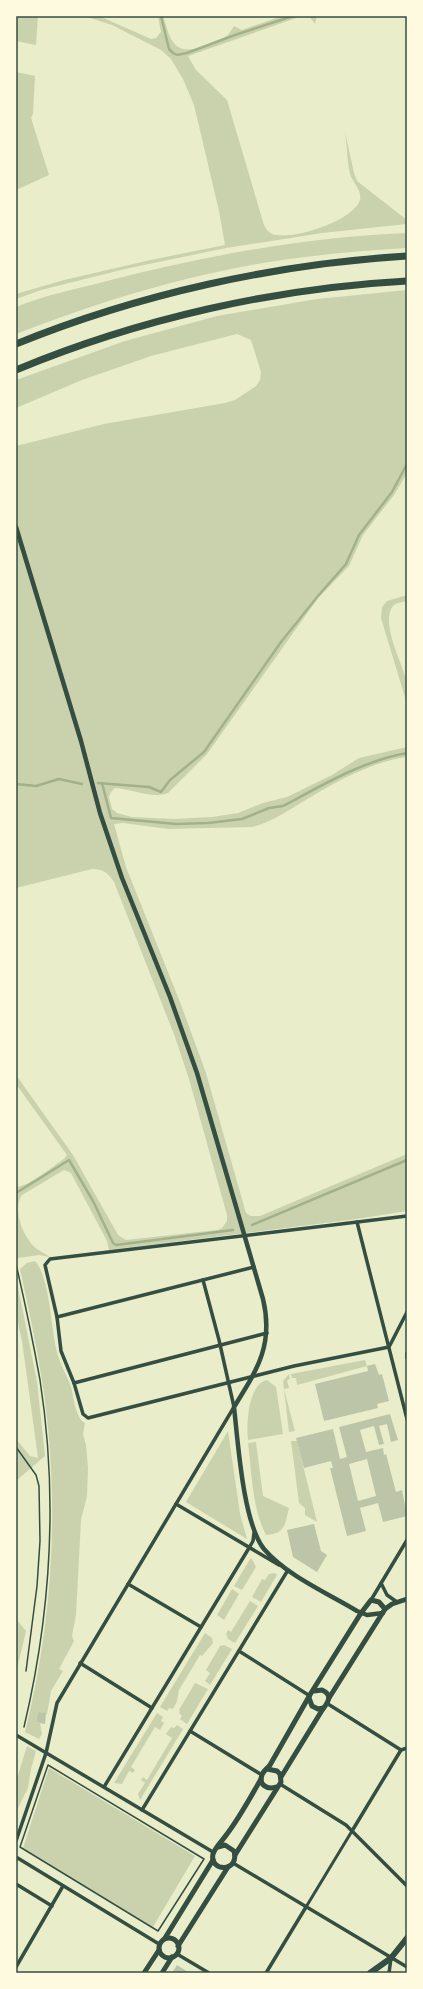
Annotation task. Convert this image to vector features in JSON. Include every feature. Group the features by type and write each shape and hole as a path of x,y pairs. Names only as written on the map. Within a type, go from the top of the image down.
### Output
{"highway":[{"path":"16,344 114,310 209,285 310,266 407,256"},
{"path":"16,370 110,337 190,314 300,292 407,281"},
{"path":"370,1973 391,1958 407,1938"}],"main road":[{"path":"162,1973 228,1867 233,1863 235,1855 278,1786 281,1777 384,1611 397,1602 407,1599"},
{"path":"144,1973 213,1860 213,1852 227,1835 361,1613 371,1600 379,1602 384,1611"},
{"path":"319,1689 325,1691 327,1704 315,1708 310,1704 311,1695 319,1689"},
{"path":"267,1769 275,1769 281,1777"},
{"path":"262,1777 266,1788 278,1786"},
{"path":"218,1847 229,1846 235,1855"},
{"path":"213,1860 221,1867 228,1867"},
{"path":"165,1938 174,1939 178,1946"},
{"path":"159,1947 164,1956 174,1955"}],"street":[{"path":"16,527 81,741 100,813 122,878 170,998 194,1066 266,1310 267,1333 263,1355 254,1375 56,1703 46,1753 16,1841"},
{"path":"389,1347 254,1375 85,1418 74,1383 61,1351 57,1317 45,1268 46,1262 50,1259 407,1216"},
{"path":"357,1222 407,1419"},
{"path":"57,1317 254,1267"},
{"path":"203,1280 234,1407 249,1519 254,1533 264,1548 288,1570"},
{"path":"389,1347 407,1312"},
{"path":"74,1383 267,1333"},
{"path":"407,1353 407,1358"},
{"path":"176,1504 361,1613 371,1615 384,1611"},
{"path":"104,1787 249,1548 253,1540 254,1533"},
{"path":"371,1600 407,1540"},
{"path":"142,1810 288,1570"},
{"path":"381,1583 387,1595 397,1602"},
{"path":"128,1584 201,1627"},
{"path":"239,1651 311,1695"},
{"path":"80,1663 152,1708"},
{"path":"327,1704 401,1750"},
{"path":"190,1731 262,1777"},
{"path":"16,1735 213,1852"},
{"path":"266,1973 401,1750 407,1748"},
{"path":"278,1786 346,1825 407,1886"},
{"path":"16,1857 159,1947"},
{"path":"233,1863 407,1967"},
{"path":"16,1884 52,1906"},
{"path":"16,1967 63,1886"},
{"path":"174,1955 209,1973"},
{"path":"389,1973 391,1958"}],"path":[{"path":"16,1264 40,1381 47,1445 50,1508 49,1560 45,1614 36,1674 24,1727"},
{"path":"16,1447 36,1474 39,1486 40,1541 37,1586 26,1671"},
{"path":"48,1765 204,1859 164,1922 158,1931 20,1847 48,1765"}],"green space":[{"path":"16,16 38,16 36,45 16,41"},
{"path":"84,16 99,16 151,39 156,38 161,32 158,16 163,16 168,33 173,42 178,47 190,49 204,46 223,38 228,35 234,26 242,30 282,16 302,16 188,56 196,70 227,100 264,225 272,234 293,235 321,228 346,215 355,208 360,200 360,193 350,174 345,132 357,181 407,220 407,224 322,233 226,248 125,269 41,290 16,299 16,294 64,280 225,245 219,211 194,105 183,79 171,59 161,50 112,25"},
{"path":"302,16 317,16 315,24 310,17"},
{"path":"16,72 35,76 33,114 31,118 49,175 16,190"},
{"path":"407,233 407,248 337,253 276,261 200,276 125,296 52,320 16,334 16,307 61,292 144,272 256,249 293,243 369,235"},
{"path":"407,290 407,473 394,495 363,535 349,566 318,598 207,754 168,793 156,795 115,788 109,797 112,809 117,813 132,817 174,819 212,817 238,813 263,803 287,797 332,775 359,758 407,747 407,757 394,759 356,773 331,785 274,819 260,825 252,827 168,829 123,823 114,824 126,867 180,1002 206,1073 246,1213 251,1216 260,1216 407,1154 407,1211 357,1219 109,1250 107,1241 71,1173 64,1170 22,1195 19,1201 18,1208 20,1223 23,1231 37,1249 50,1257 39,1255 18,1258 16,1261 16,1187 22,1186 41,1175 67,1155 16,1084 16,1075 73,1155 118,1235 126,1240 217,1230 222,1228 227,1221 227,1215 189,1079 175,1037 114,882 105,872 92,869 16,888 16,446 104,424 235,400 256,386 260,380 261,372 251,340 237,334 151,356 82,380 16,408 16,380 125,341 217,316 317,299"},
{"path":"407,595 407,601 397,603 393,606 390,613 389,622 393,643 407,682 407,704 381,618 382,607 387,601"},
{"path":"35,1261 44,1279 47,1291 58,1357 68,1378 77,1412 85,1423 83,1434 86,1445 88,1468 87,1496 81,1520 76,1615 72,1636 74,1641 59,1669 63,1671 51,1691 47,1714 38,1712 36,1722 40,1723 42,1734 39,1739 25,1732 35,1688 48,1600 52,1512 51,1468 48,1424 42,1380 35,1338 20,1269 27,1263"},
{"path":"16,1277 37,1382 45,1456 16,1481 16,1439 30,1456 38,1458 22,1341 16,1314"},
{"path":"365,1360 367,1366 297,1385 296,1378 292,1378 291,1374"},
{"path":"289,1374 290,1379 287,1380 289,1388 284,1389 295,1431 289,1432 283,1381"},
{"path":"267,1380 276,1387 283,1434 248,1440 247,1425 252,1397 261,1383"},
{"path":"228,1431 240,1514 247,1539 186,1502"},
{"path":"291,1441 297,1441 317,1522 305,1515 305,1508 299,1503"},
{"path":"256,1442 263,1496 289,1508 284,1527 273,1534 266,1535 261,1525 255,1502 248,1443"},
{"path":"250,1559 252,1559 256,1567 242,1590 234,1586"},
{"path":"275,1573 277,1575 261,1602 252,1597 262,1579 265,1580 269,1574"},
{"path":"232,1589 239,1594 224,1620 217,1615"},
{"path":"250,1601 258,1606 235,1643 228,1639 226,1634 228,1630 231,1632"},
{"path":"16,1619 26,1631 17,1669 16,1667"},
{"path":"205,1633 212,1638 213,1643 202,1656 200,1655 179,1690 177,1701 173,1709 169,1708 167,1711 160,1707"},
{"path":"224,1645 232,1649 210,1685 205,1681 210,1673 206,1670 220,1646"},
{"path":"195,1683 208,1689 187,1724 180,1719 182,1716 179,1713 179,1710"},
{"path":"157,1713 163,1717 161,1721 164,1723 160,1730 155,1727 131,1767 135,1770 133,1773 129,1771 122,1784 114,1783"},
{"path":"177,1725 183,1729 140,1800 138,1794 145,1783 141,1780 143,1777 147,1780 172,1738 166,1734 171,1727 174,1728"},
{"path":"27,1746 36,1751 28,1788 16,1812 16,1782"},
{"path":"49,1768 195,1856 153,1927 23,1848"}],"building":[{"path":"375,1364 379,1375 382,1374 389,1401 377,1404 378,1408 324,1421 315,1384 368,1371 367,1366"},
{"path":"390,1414 398,1440 391,1442 387,1424 379,1426 384,1444 379,1445 374,1426 360,1430 366,1452 383,1448 396,1492 402,1490 407,1516 383,1522 378,1503 360,1508 366,1531 347,1536 330,1468 333,1468 331,1461 304,1468 296,1438 333,1429 340,1459 347,1457 339,1427","holes":["367,1459 376,1496 358,1501 349,1464"]},
{"path":"314,1524 321,1551 327,1555 317,1572 293,1557 287,1530"},
{"path":"38,1712 46,1713 45,1724 36,1722"},
{"path":"177,1965 188,1972 190,1973 172,1973"}],"waterway":[{"path":"161,16 169,49 177,55 187,53 293,16"},
{"path":"98,783 149,787 161,792 170,780 204,752 281,642 346,564 359,535 392,492 407,464"},
{"path":"102,783 111,818 176,824 208,823 242,819 269,808 283,806 328,782 359,768 374,762 407,753"},
{"path":"16,784 36,786 59,779 82,784"},
{"path":"16,1193 69,1160 93,1201 113,1243 116,1245 233,1230"},
{"path":"252,1225 407,1160"}]}
